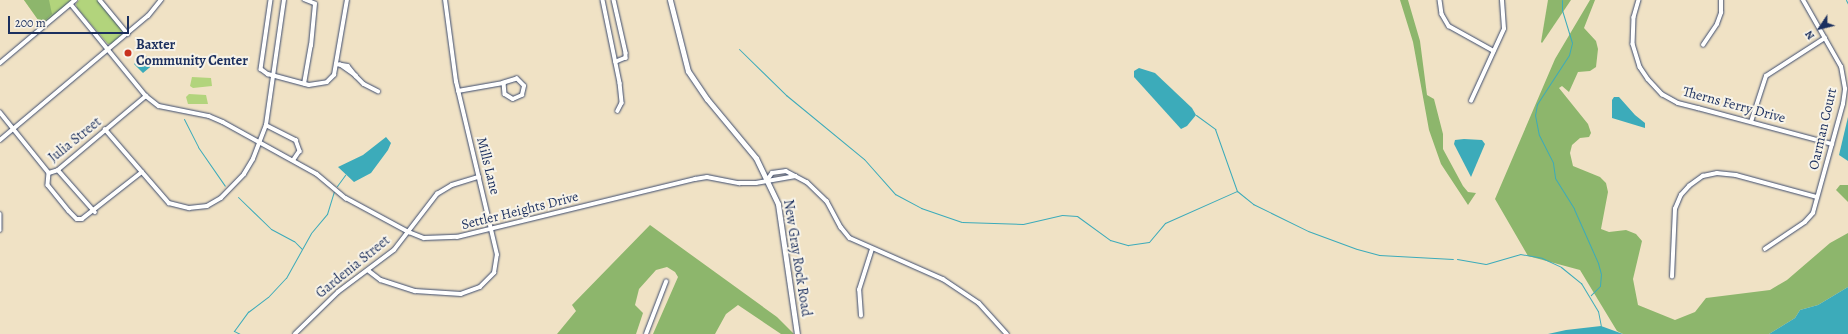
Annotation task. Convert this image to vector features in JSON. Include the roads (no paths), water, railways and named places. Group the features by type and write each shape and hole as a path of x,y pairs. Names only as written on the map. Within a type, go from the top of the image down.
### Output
{"street":[{"path":"0,63 75,0"},
{"path":"100,0 128,34"},
{"path":"0,140 128,34 148,16 161,0"},
{"path":"271,0 260,64 264,72 304,84 318,85 326,82 334,75 338,64 347,0"},
{"path":"105,129 169,203 189,208 207,206 221,198 239,180 260,143 266,125 284,0"},
{"path":"304,84 311,46 315,4 305,0"},
{"name":"Mills Lane","path":"369,271 381,280 416,291 461,294 480,287 494,273 497,255 458,92 445,0"},
{"path":"603,0 616,62 622,103 618,111"},
{"path":"614,0 626,53 626,58 616,62"},
{"name":"New Gray Rock Road","path":"670,0 688,71 707,99 756,158 768,179 781,218 797,334"},
{"path":"1440,0 1442,14 1449,26 1494,51"},
{"path":"1471,101 1504,29 1502,0"},
{"name":"Therns Ferry Drive","path":"1639,0 1634,17 1633,44 1640,66 1648,79 1662,94 1678,103 1832,144"},
{"path":"1703,45 1717,24 1721,0"},
{"name":"Oarman Court","path":"1766,249 1810,217 1843,104 1844,83 1839,62 1803,0"},
{"path":"71,4 146,96 159,106 169,110 209,116 223,122 260,143"},
{"path":"1751,122 1766,76 1825,38"},
{"path":"338,64 350,69 364,84 378,91"},
{"path":"458,92 517,79 524,86 522,95 513,99 505,94 504,83"},
{"name":"Julia Street","path":"142,172 95,212 82,219 77,219 48,185 49,173 58,170 146,96"},
{"path":"0,112 49,173"},
{"path":"266,125 296,140 300,151 294,160"},
{"name":"Settler Heights Drive","path":"260,143 294,160 317,174 346,198 409,232 424,238 442,239 492,229 695,179 707,177 739,183 756,183 768,179"},
{"path":"58,170 95,212"},
{"path":"768,179 772,173 786,171 818,189 841,227 850,238 954,285 979,303 1008,334"},
{"path":"1672,277 1675,209 1681,195 1689,186 1704,176 1717,173 1736,176 1817,197"},
{"path":"768,179 795,176"},
{"name":"Gardenia Street","path":"295,334 338,292 369,271 394,250 437,194 452,185 479,177"},
{"path":"0,214 0,230"},
{"path":"861,316 859,290 872,249"},
{"path":"646,334 666,282"}],"water":[{"path":"145,55 155,63 143,73 134,64 138,61 141,62"},
{"path":"1139,68 1155,73 1192,108 1196,115 1187,126 1181,129 1134,77 1134,71"},
{"path":"1614,97 1619,97 1635,115 1645,123 1645,128 1612,118 1612,100"},
{"path":"1848,117 1848,161 1839,155"},
{"path":"386,137 391,143 388,150 371,173 354,182 338,167 363,155"},
{"path":"1455,140 1482,140 1485,144 1471,177 1454,144"},
{"path":"1848,287 1848,334 1769,334 1795,318 1800,310 1818,305"},
{"path":"1601,326 1623,334 1548,334 1566,330"}],"waterway":[{"path":"1562,0 1562,10 1572,43 1569,55 1537,104 1535,115 1539,135 1553,163 1555,178 1574,209 1598,263 1601,274 1600,286 1591,295"},
{"path":"1846,0 1848,4"},
{"path":"739,49 786,95 864,159 895,194 921,208 962,222 1023,224 1062,215 1077,216 1110,240 1128,245 1149,242 1165,223 1237,191"},
{"path":"1196,115 1215,129 1237,191 1253,204 1308,231 1357,249 1379,255 1453,259"},
{"path":"184,119 198,147 225,186"},
{"path":"337,186 345,175"},
{"path":"240,334 234,331 248,312 268,297 286,278 311,233 327,214 334,191"},
{"path":"238,197 271,229 294,241 302,249"},
{"path":"1457,259 1486,264 1520,254 1542,258 1561,267 1581,283 1598,311 1601,326"}],"place":[{"name":"Baxter Community Center","path":"128,53"}]}
